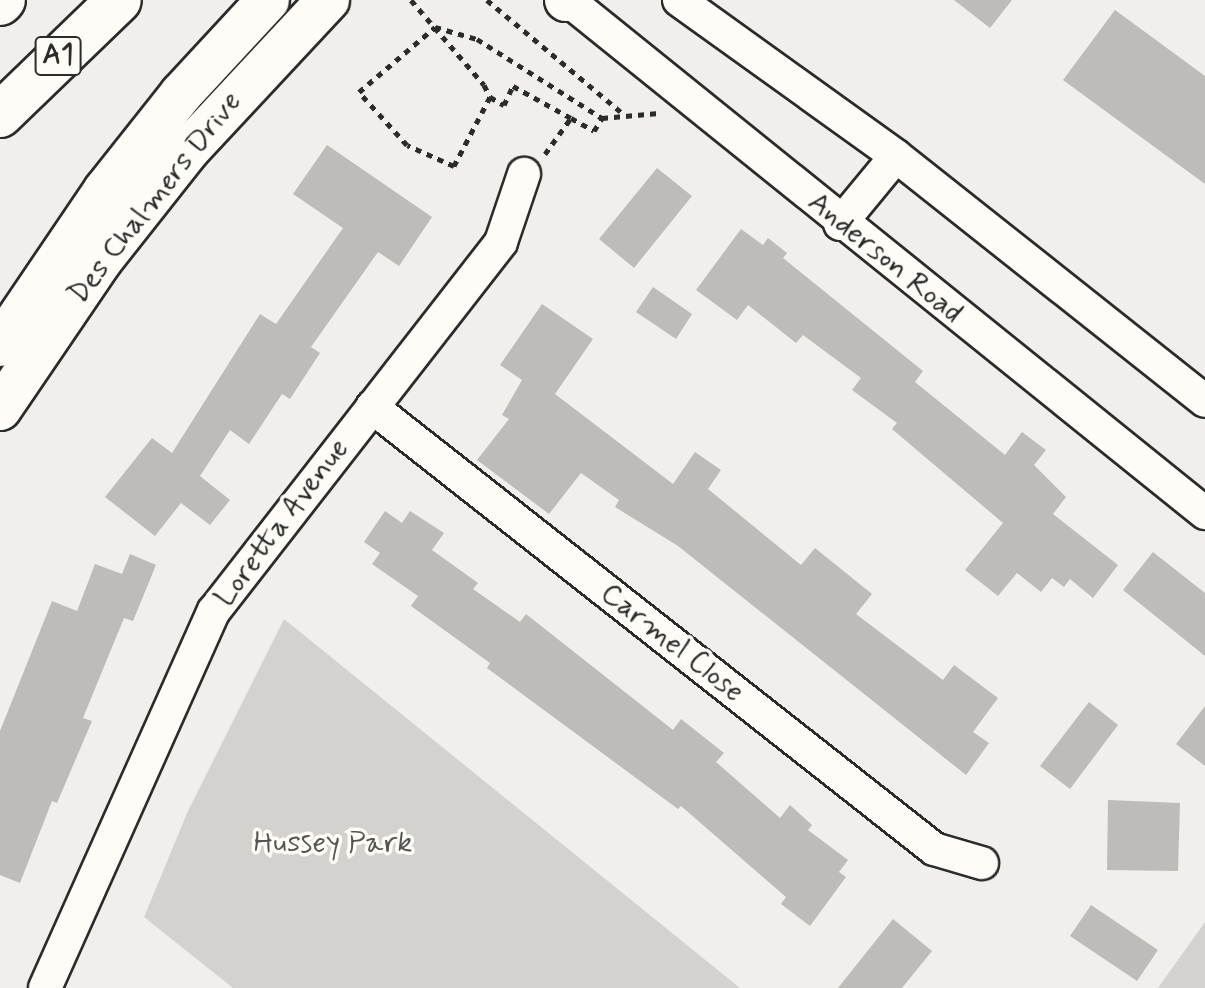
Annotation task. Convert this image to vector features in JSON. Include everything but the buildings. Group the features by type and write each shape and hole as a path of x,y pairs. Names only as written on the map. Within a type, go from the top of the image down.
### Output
{"highway":[{"name":"A1","path":"0,115 119,0"}],"main road":[{"name":"Des Chalmers Drive","path":"0,345 122,167 268,0"},
{"name":"Des Chalmers Drive","path":"0,409 102,259 189,149 328,0"}],"street":[{"name":"Anderson Road","path":"567,0 840,224 1205,513"},
{"path":"679,0 896,156 1205,401"},
{"path":"840,224 896,156"},
{"name":"Loretta Avenue","path":"45,988 214,611 501,242 524,174"},
{"name":"Carmel Close","path":"372,407 934,849 982,863"}],"path":[{"path":"411,0 490,97 504,105 513,86 594,131 602,118"},
{"path":"487,0 623,114 602,118 477,39 452,29 435,27 359,92 407,145 454,166 490,97"},
{"path":"524,174 559,141 571,118"}],"green space":[{"name":"Hussey Park","path":"284,619 740,988 233,988 144,917 188,811"},
{"path":"1205,922 1205,988 1158,988"}]}
